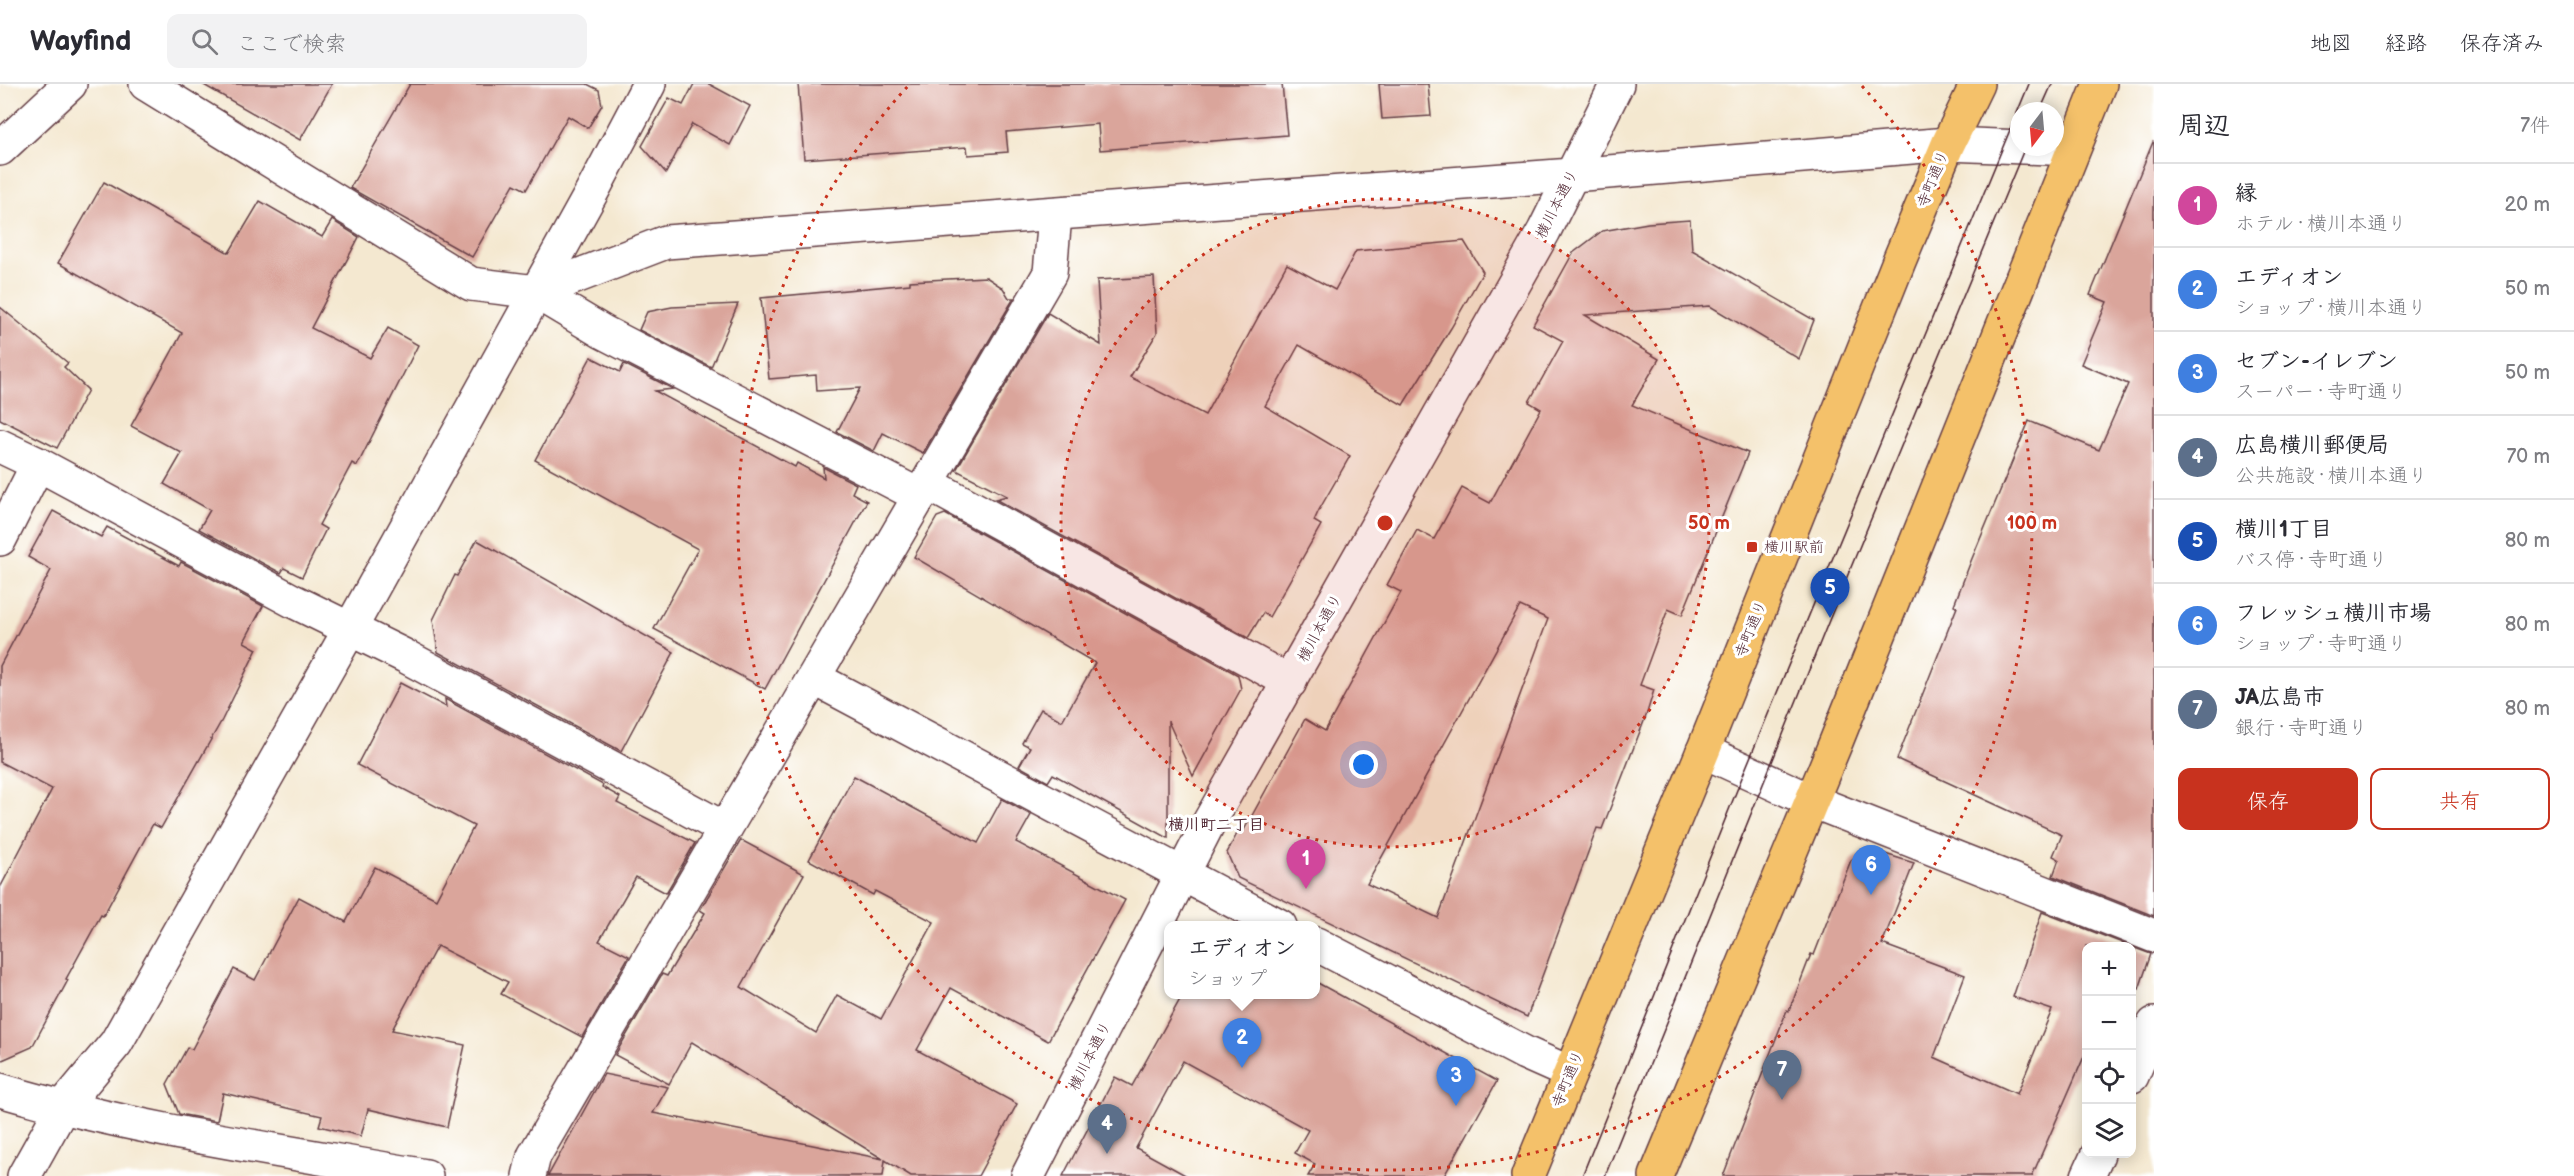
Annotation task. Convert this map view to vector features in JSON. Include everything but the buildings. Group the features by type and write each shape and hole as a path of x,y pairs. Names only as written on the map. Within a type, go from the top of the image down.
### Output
{"highway":[{"name":"寺町通り","path":"1528,1176 1703,751 1948,144 1977,84"},
{"path":"1656,1176 1812,801 2100,84"}],"street":[{"path":"0,149 70,84"},
{"path":"146,84 471,284 536,292 603,332 924,490 1290,682"},
{"name":"横川本通り","path":"1028,1176 1207,826 1544,231 1617,84"},
{"path":"24,1176 62,1108 116,1043 350,629 536,292 638,88"},
{"path":"536,292 666,242 1572,175 1948,144 2072,149"},
{"path":"529,1176 534,1156 1050,273 1055,214"},
{"path":"0,446 38,464 293,601 405,656 725,829"},
{"path":"0,539 38,464"},
{"path":"814,678 1271,921"},
{"path":"1703,751 1812,801 2154,936"},
{"path":"1320,946 1525,1053 1570,1073"},
{"path":"2136,1067 2154,1024"},
{"path":"0,1090 62,1108 125,1122 426,1176"},
{"path":"2088,1176 2096,1158"}],"tram line":[{"path":"1582,1176 1745,770 2029,84"},
{"path":"2044,102 2052,84"},
{"path":"1605,1176 1830,618 2021,156"}],"place":[{"name":"横川駅前","path":"1752,547"},
{"name":"横川1丁目","path":"1830,618"},
{"name":"縁","path":"1306,889"},
{"name":"フレッシュ横川市場","path":"1871,895"},
{"name":"エディオン","path":"1242,1068"},
{"name":"JA広島市","path":"1782,1100"},
{"name":"セブン-イレブン","path":"1456,1106"},
{"name":"広島横川郵便局","path":"1107,1154"}],"district":[{"name":"横川町二丁目","path":"1216,825"}]}
